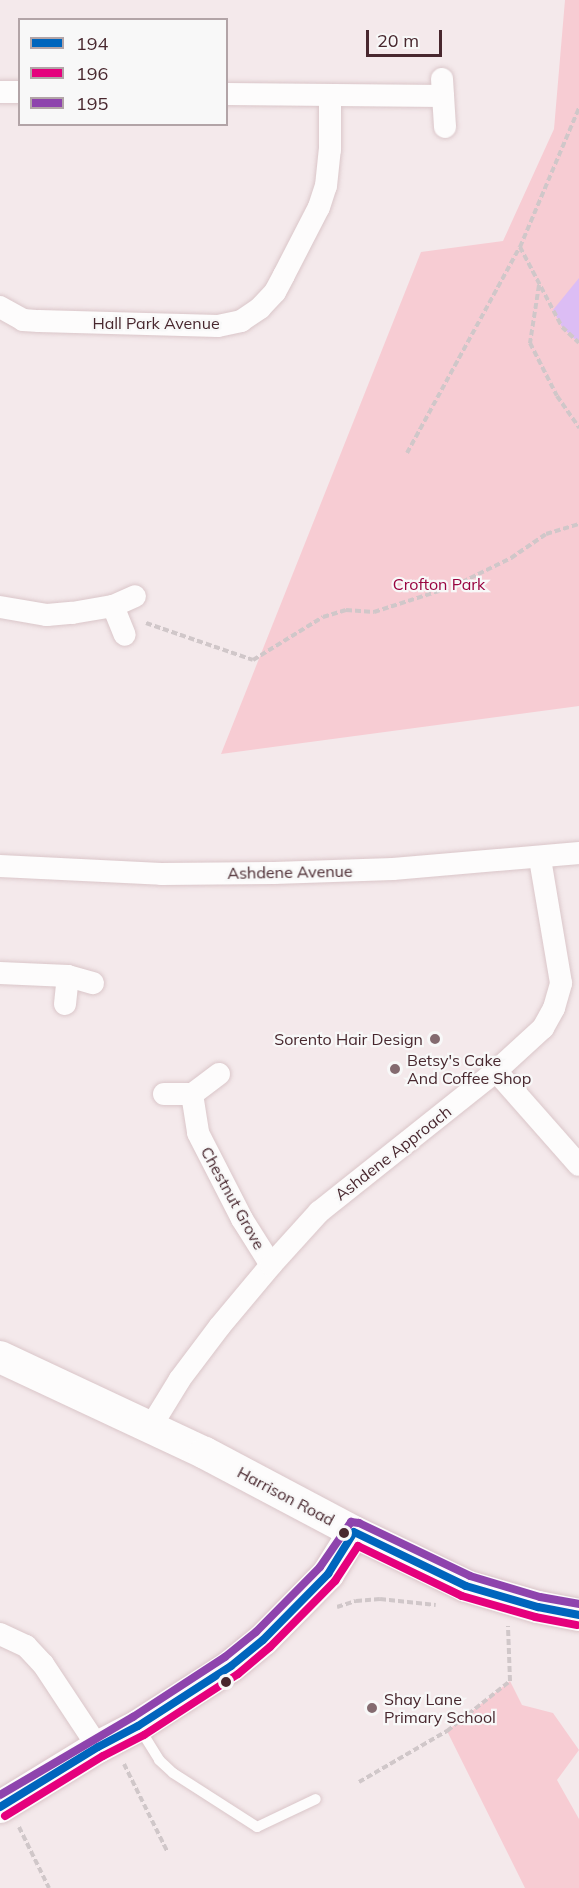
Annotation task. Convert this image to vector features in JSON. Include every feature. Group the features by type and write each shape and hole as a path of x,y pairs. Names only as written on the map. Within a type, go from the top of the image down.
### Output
{"main road":[{"name":"Harrison Road","path":"0,1357 205,1453 354,1532 466,1586 579,1615"},
{"path":"4,1805 231,1666 290,1614 328,1574 354,1532"}],"street":[{"path":"228,94 330,95 443,88 445,127"},
{"path":"0,92 18,92"},
{"name":"Hall Park Avenue","path":"0,307 23,320 39,321 218,326 241,321 260,308 284,275 319,207 326,186 330,150 330,95"},
{"path":"0,607 47,615 113,606 135,596"},
{"path":"113,606 125,635"},
{"name":"Ashdene Avenue","path":"0,866 161,874 274,873 393,869 540,859 579,853"},
{"name":"Ashdene Approach","path":"150,1428 187,1370 270,1264 319,1212 496,1071 543,1028 554,1008 561,983 540,859"},
{"path":"0,973 68,976 93,983"},
{"path":"65,1004 68,976"},
{"path":"496,1071 579,1165"},
{"path":"164,1094 192,1094 219,1074"},
{"name":"Chestnut Grove","path":"192,1094 198,1133 210,1162 270,1264"},
{"path":"0,1634 26,1646 116,1738"}],"lane":[{"path":"116,1738 159,1760 173,1773 257,1827 316,1799"}],"path":[{"path":"407,453 520,247 579,108"},
{"path":"520,247 562,327 579,343"},
{"path":"539,285 530,344 557,396 579,428"},
{"path":"113,606 141,621 253,660 323,617 346,610 374,612 454,586 511,558 546,534 579,524"},
{"path":"290,1614 320,1614 356,1601 381,1599 414,1601 458,1609 466,1586"},
{"path":"359,1782 447,1731 510,1681 507,1598"},
{"path":"116,1738 167,1851"},
{"path":"4,1805 49,1888"}],"green space":[{"name":"Crofton Park","path":"565,0 579,0 579,706 221,754 421,252 503,241 554,129"},
{"path":"510,1681 522,1705 553,1713 579,1750 557,1780 579,1819 579,1888 525,1888 447,1731"}],"shaded area":[{"path":"579,278 579,343 562,327 553,310"}],"transit line":[{"name":"195","path":"0,1795 133,1717 225,1657 256,1632 320,1567 351,1522 359,1523 470,1576 540,1597 579,1604"},
{"name":"194","path":"0,1807 98,1747 138,1726 231,1666 263,1640 328,1574 354,1532 466,1586 538,1607 579,1615"},
{"name":"196","path":"5,1816 103,1756 144,1735 238,1674 270,1647 335,1581 358,1546 462,1596 535,1617 577,1625"}],"place":[{"name":"Sorento Hair Design","path":"435,1039"},
{"name":"Betsy's Cake And Coffee Shop","path":"395,1069"},
{"name":"Shay Lane Primary School","path":"372,1708"}]}
